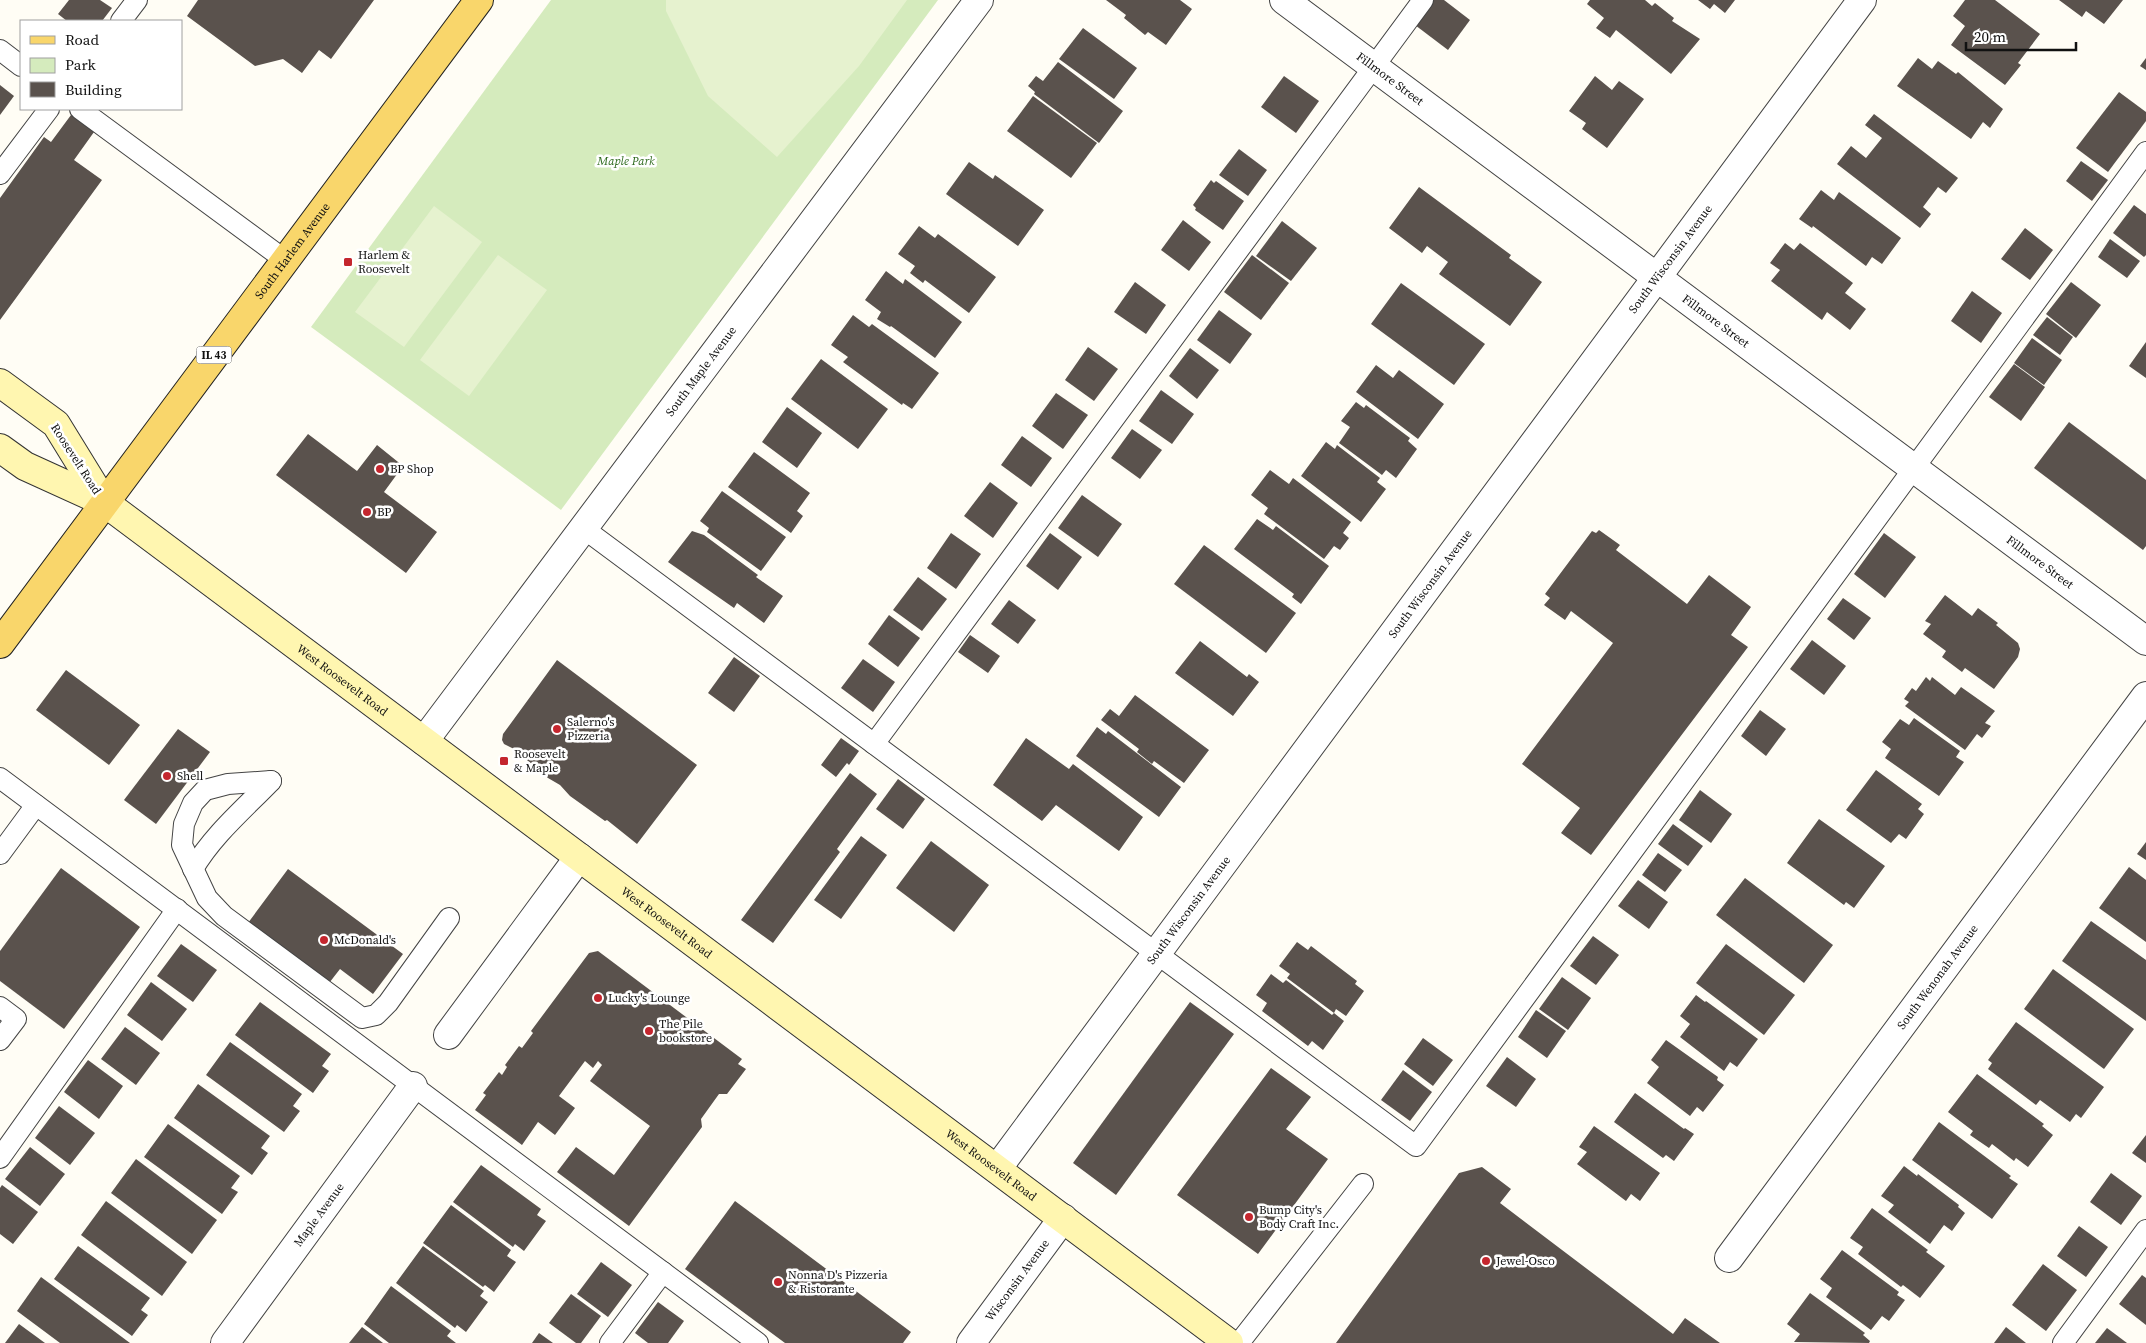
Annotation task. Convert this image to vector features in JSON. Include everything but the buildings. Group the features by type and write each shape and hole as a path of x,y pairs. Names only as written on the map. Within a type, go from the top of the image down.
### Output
{"main road":[{"name":"South Harlem Avenue","path":"104,502 479,0"},
{"name":"Roosevelt Road","path":"0,383 56,424 104,502"},
{"name":"Roosevelt Road","path":"0,448 25,466 104,502"},
{"name":"IL 43","path":"0,644 104,502"},
{"name":"West Roosevelt Road","path":"104,502 1229,1343"}],"street":[{"name":"South Maple Avenue","path":"424,741 979,0"},
{"name":"Fillmore Street","path":"1284,0 2146,642"},
{"name":"South Wisconsin Avenue","path":"997,1169 1862,0"},
{"name":"South Wenonah Avenue","path":"1729,1258 2146,696"},
{"path":"448,1035 578,857"},
{"name":"Maple Avenue","path":"225,1343 413,1086"},
{"name":"Wisconsin Avenue","path":"971,1343 1063,1218"}],"lane":[{"path":"122,20 137,0"},
{"path":"874,744 1423,0"},
{"path":"0,50 20,65"},
{"path":"0,174 48,110"},
{"path":"81,110 285,260"},
{"path":"583,528 1416,1146 2146,152"},
{"path":"0,778 758,1343"},
{"path":"193,869 202,854 217,836 271,781 228,784 205,790 193,803 184,824 182,845 193,869 207,898 224,916 362,1018 376,1015 388,1003 449,918"},
{"path":"0,854 36,805"},
{"path":"0,1158 177,909"},
{"path":"0,1007 16,1019 0,1040"},
{"path":"1239,1343 1363,1184"},
{"path":"2063,1343 2146,1230"},
{"path":"610,1343 663,1272"}],"green space":[{"name":"Maple Park","path":"551,0 938,0 561,510 311,327"},
{"path":"666,0 907,0 859,66 777,157 708,96 666,11"},
{"path":"434,206 482,242 404,347 355,312"},
{"path":"498,255 547,290 469,396 420,360"}],"place":[{"name":"Harlem & Roosevelt","path":"348,262"},
{"name":"BP Shop","path":"380,469"},
{"name":"BP","path":"367,512"},
{"name":"Salerno's Pizzeria","path":"557,729"},
{"name":"Roosevelt & Maple","path":"504,761"},
{"name":"Shell","path":"167,776"},
{"name":"McDonald's","path":"324,940"},
{"name":"Lucky's Lounge","path":"598,998"},
{"name":"The Pile bookstore","path":"649,1031"},
{"name":"Bump City's Body Craft Inc.","path":"1249,1217"},
{"name":"Jewel-Osco","path":"1486,1261"},
{"name":"Nonna D's Pizzeria & Ristorante","path":"778,1282"}]}
